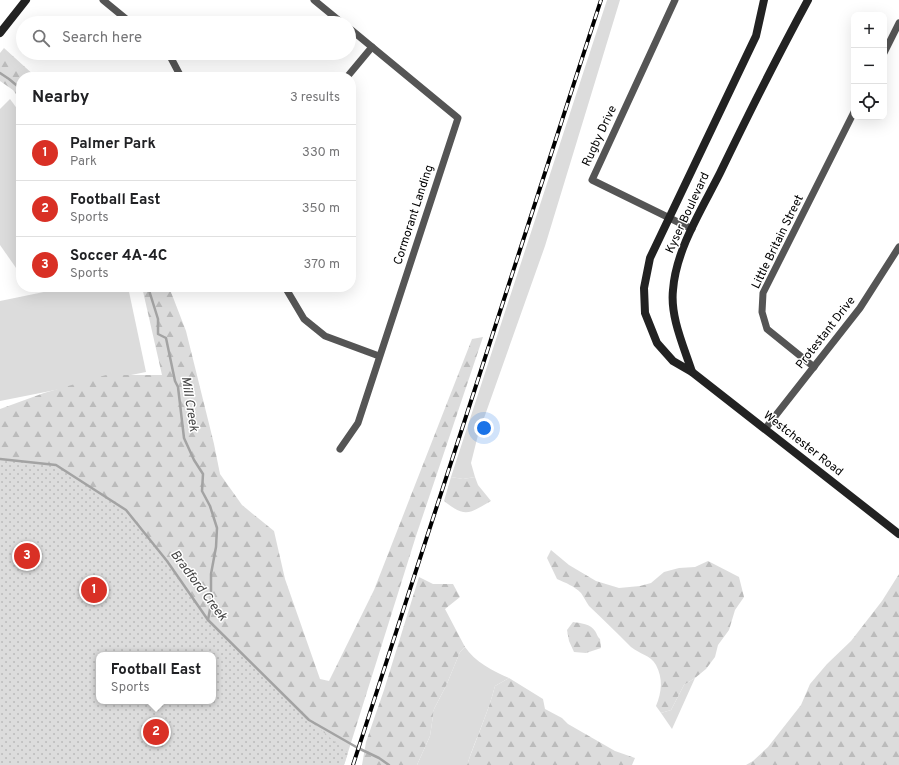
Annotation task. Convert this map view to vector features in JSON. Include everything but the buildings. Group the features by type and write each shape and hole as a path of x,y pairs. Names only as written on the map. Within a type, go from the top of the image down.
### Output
{"street":[{"path":"0,33 26,0"},
{"path":"103,0 122,16"},
{"path":"314,0 333,16"},
{"name":"Rugby Drive","path":"675,0 592,180 669,217 692,230"},
{"name":"Kyser Boulevard","path":"692,372 674,361 657,343 645,313 644,288 650,258 756,36 764,0"},
{"name":"Kyser Boulevard","path":"692,372 675,319 673,291 679,260 692,230 780,52 808,0"},
{"path":"886,48 899,23"},
{"name":"Cormorant Landing","path":"340,449 358,423 458,118 356,34"},
{"path":"351,72 372,47"},
{"path":"172,60 178,72"},
{"name":"Little Britain Street","path":"814,367 767,329 762,312 763,293 851,118"},
{"name":"Protestant Drive","path":"764,429 860,308 899,247"},
{"path":"288,292 304,319 325,336 379,356"},
{"name":"Westchester Road","path":"692,372 899,534"}],"green space":[{"path":"607,0 620,0 545,246 478,435 471,463 475,477 463,479 451,477"},
{"path":"4,48 30,72 16,72 16,94 13,90 0,81 0,53"},
{"path":"10,99 16,107 16,268 0,245 0,109"},
{"path":"44,292 129,292 146,372 0,401 0,301"},
{"path":"143,292 171,292 186,331 220,474 242,505 274,531 285,579 320,679 329,681 374,590 472,339 483,337 416,536 344,765 216,702 216,652 208,652 0,518 0,409 44,393 106,375 162,375"},
{"path":"0,459 56,465 126,510 167,561 208,620 309,720 348,753 344,765 0,765"},
{"path":"451,477 463,479 475,477 478,485 491,501 472,511 462,512 457,510 444,501"},
{"path":"551,550 569,565 596,581 619,588 640,586 651,583 664,572 679,568 695,567 708,561 739,577 744,597 735,610 729,630 718,645 715,657 706,669 684,685 671,710 661,713 656,706 660,696 661,680 654,662 631,647 589,606 578,591 570,585 557,579 547,558"},
{"path":"899,574 899,765 746,765 753,761 768,747 801,705 810,684 827,664 851,641 882,601"},
{"path":"419,577 433,584 453,584 460,597 445,609 465,647 460,652 446,686 434,709 430,736 417,765 362,765 366,742 384,690"},
{"path":"573,622 585,624 591,627 600,639 601,648 586,653 574,652 569,641 567,630"},
{"path":"465,647 485,666 509,678 495,686 467,765 417,765 430,736 434,709 446,686 460,652"},
{"path":"509,678 543,699 545,709 562,718 568,724 615,751 635,758 632,765 467,765 495,686"},
{"path":"695,678 672,729 661,713 671,710 684,685"}],"waterway":[{"name":"Mill Creek","path":"0,73 16,85"},
{"name":"Mill Creek","path":"150,292 158,319 158,334 166,338 175,381 178,387 184,438 194,460 203,474 202,491 210,506 217,528 216,547 211,574 211,604 208,620"},
{"name":"Bradford Creek","path":"0,459 56,465 126,510 167,561 208,620 309,720 389,765"}],"railway":[{"path":"353,765 601,0"}],"place":[{"name":"Soccer 4A-4C","path":"27,556"},
{"name":"Palmer Park","path":"94,590"},
{"name":"Football East","path":"156,732"}]}
